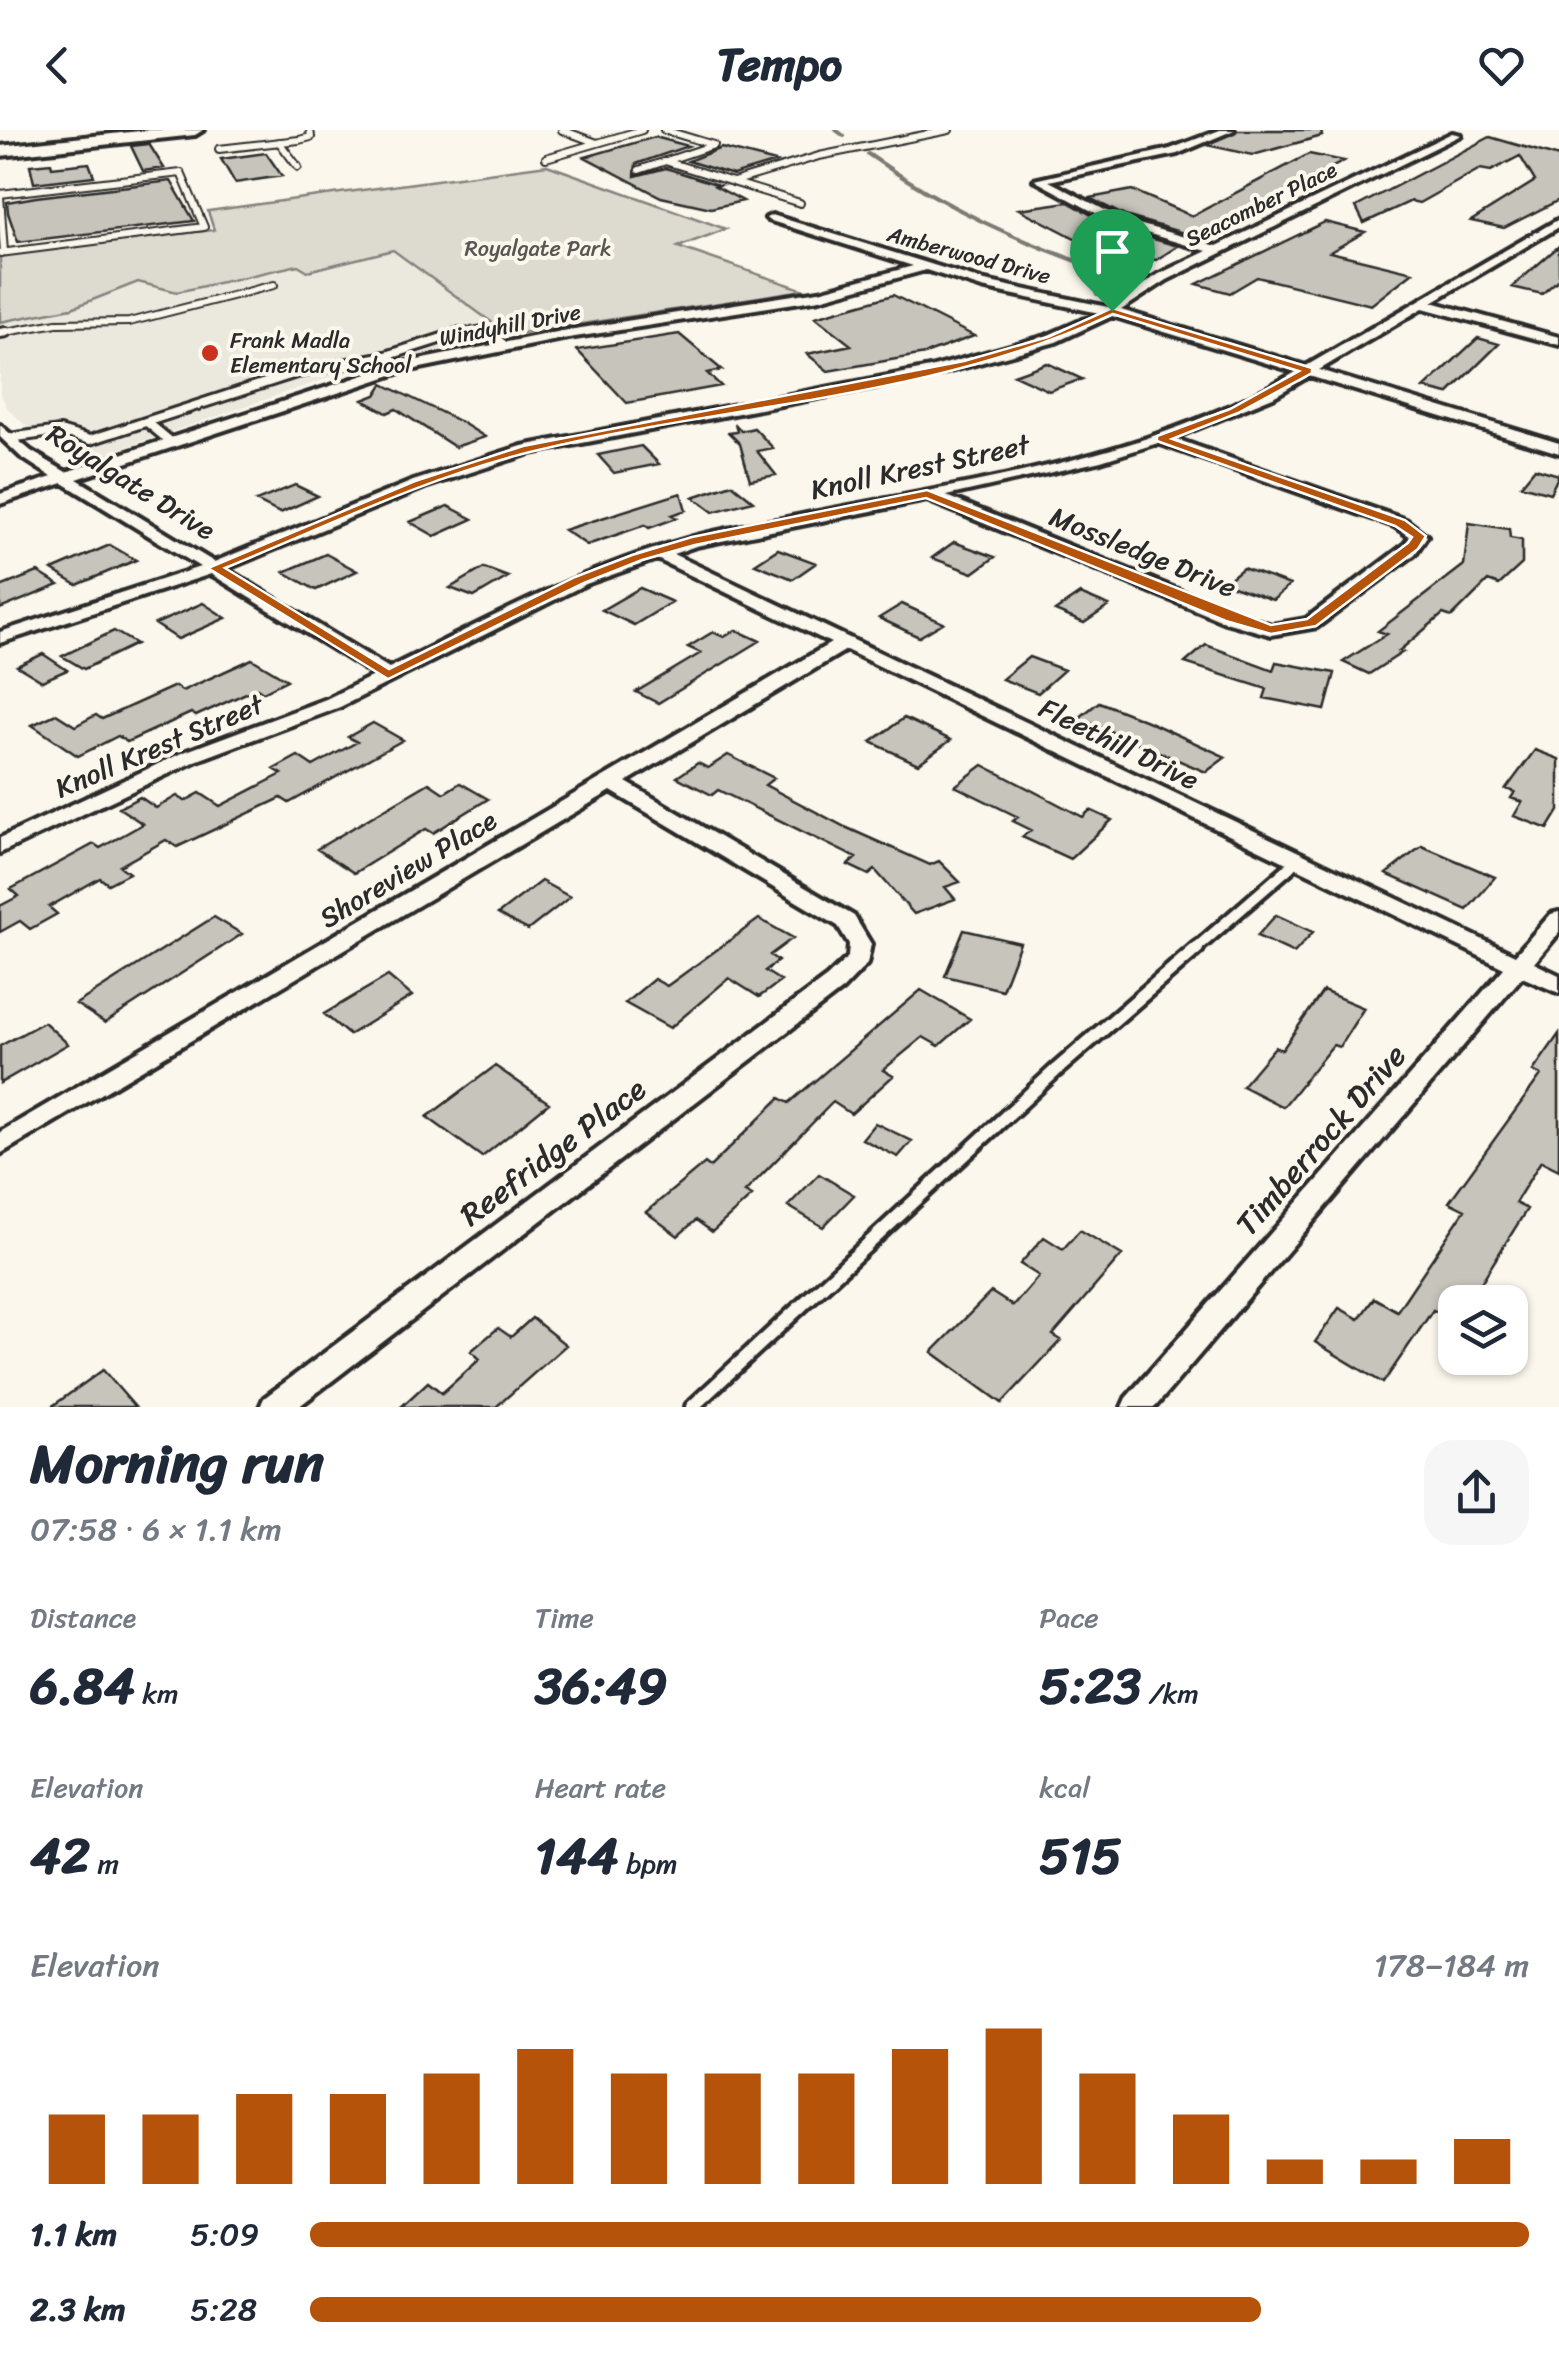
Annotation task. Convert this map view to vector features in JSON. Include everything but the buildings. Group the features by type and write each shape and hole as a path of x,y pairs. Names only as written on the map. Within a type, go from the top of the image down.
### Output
{"main road":[{"path":"0,151 195,130"}],"street":[{"path":"1217,250 1120,222 1039,180 1173,152 1229,130"},
{"name":"Seacomber Place","path":"0,638 214,568 406,489 527,449 966,364 1052,339 1112,311 1150,284 1217,250 1456,135 1433,130"},
{"name":"Amberwood Drive","path":"772,218 924,266 1112,311 1559,448"},
{"name":"Knoll Krest Street","path":"0,846 133,782 319,708 580,580 656,552 1096,458 1234,411 1559,222"},
{"name":"Windyhill Drive","path":"0,498 68,480 398,368 504,345 820,295 924,266"},
{"path":"1422,303 1559,341"},
{"name":"Royalgate Drive","path":"4,433 68,480 388,675"},
{"name":"Mossledge Drive","path":"927,494 1231,618 1285,630 1311,623 1409,550 1420,536 1400,523 1161,439"},
{"name":"Fleethill Drive","path":"656,552 1559,985"},
{"name":"Shoreview Place","path":"0,1144 845,643"},
{"name":"Reefridge Place","path":"274,1407 859,960 860,944 846,922 612,782"},
{"name":"Timberrock Drive","path":"1137,1407 1559,920"}],"lane":[{"path":"219,149 311,138 310,130"},
{"path":"562,130 598,143"},
{"path":"546,158 642,130"},
{"path":"639,170 714,145 664,130"},
{"path":"733,182 818,156 949,130"},
{"path":"279,142 298,167"},
{"path":"665,162 800,203"},
{"path":"182,173 204,227 2,252 0,195 182,173"},
{"path":"0,332 57,323 129,322 274,285"},
{"path":"4,433 53,428 90,440 332,363 386,356 467,330 484,330 504,345"},
{"path":"386,356 398,368"},
{"path":"148,424 171,442"},
{"path":"692,1407 1054,1071 1298,860"}],"shaded area":[{"name":"Frank Madla Elementary School","path":"393,250 509,335 334,376 80,463 38,437 8,409 0,393 0,322 72,308 138,282 178,292 299,265 308,271"}],"green space":[{"name":"Royalgate Park","path":"547,165 726,229 678,247 804,290 509,335 393,250 308,271 298,265 177,292 138,282 72,308 0,322 0,254 214,230 208,211"}],"waterway":[{"path":"836,130 844,136"},
{"path":"868,154 984,222 1110,273 1112,280 1097,294"}],"place":[{"name":"Frank Madla Elementary School","path":"210,353"}],"route":[{"path":"1112,311 1308,371 1234,411 1161,439 1400,523 1420,536 1413,546 1311,623 1271,630 1231,618 927,494 672,546 580,580 388,675 214,568 419,484 527,449 966,364 1052,339 1112,311"}]}
